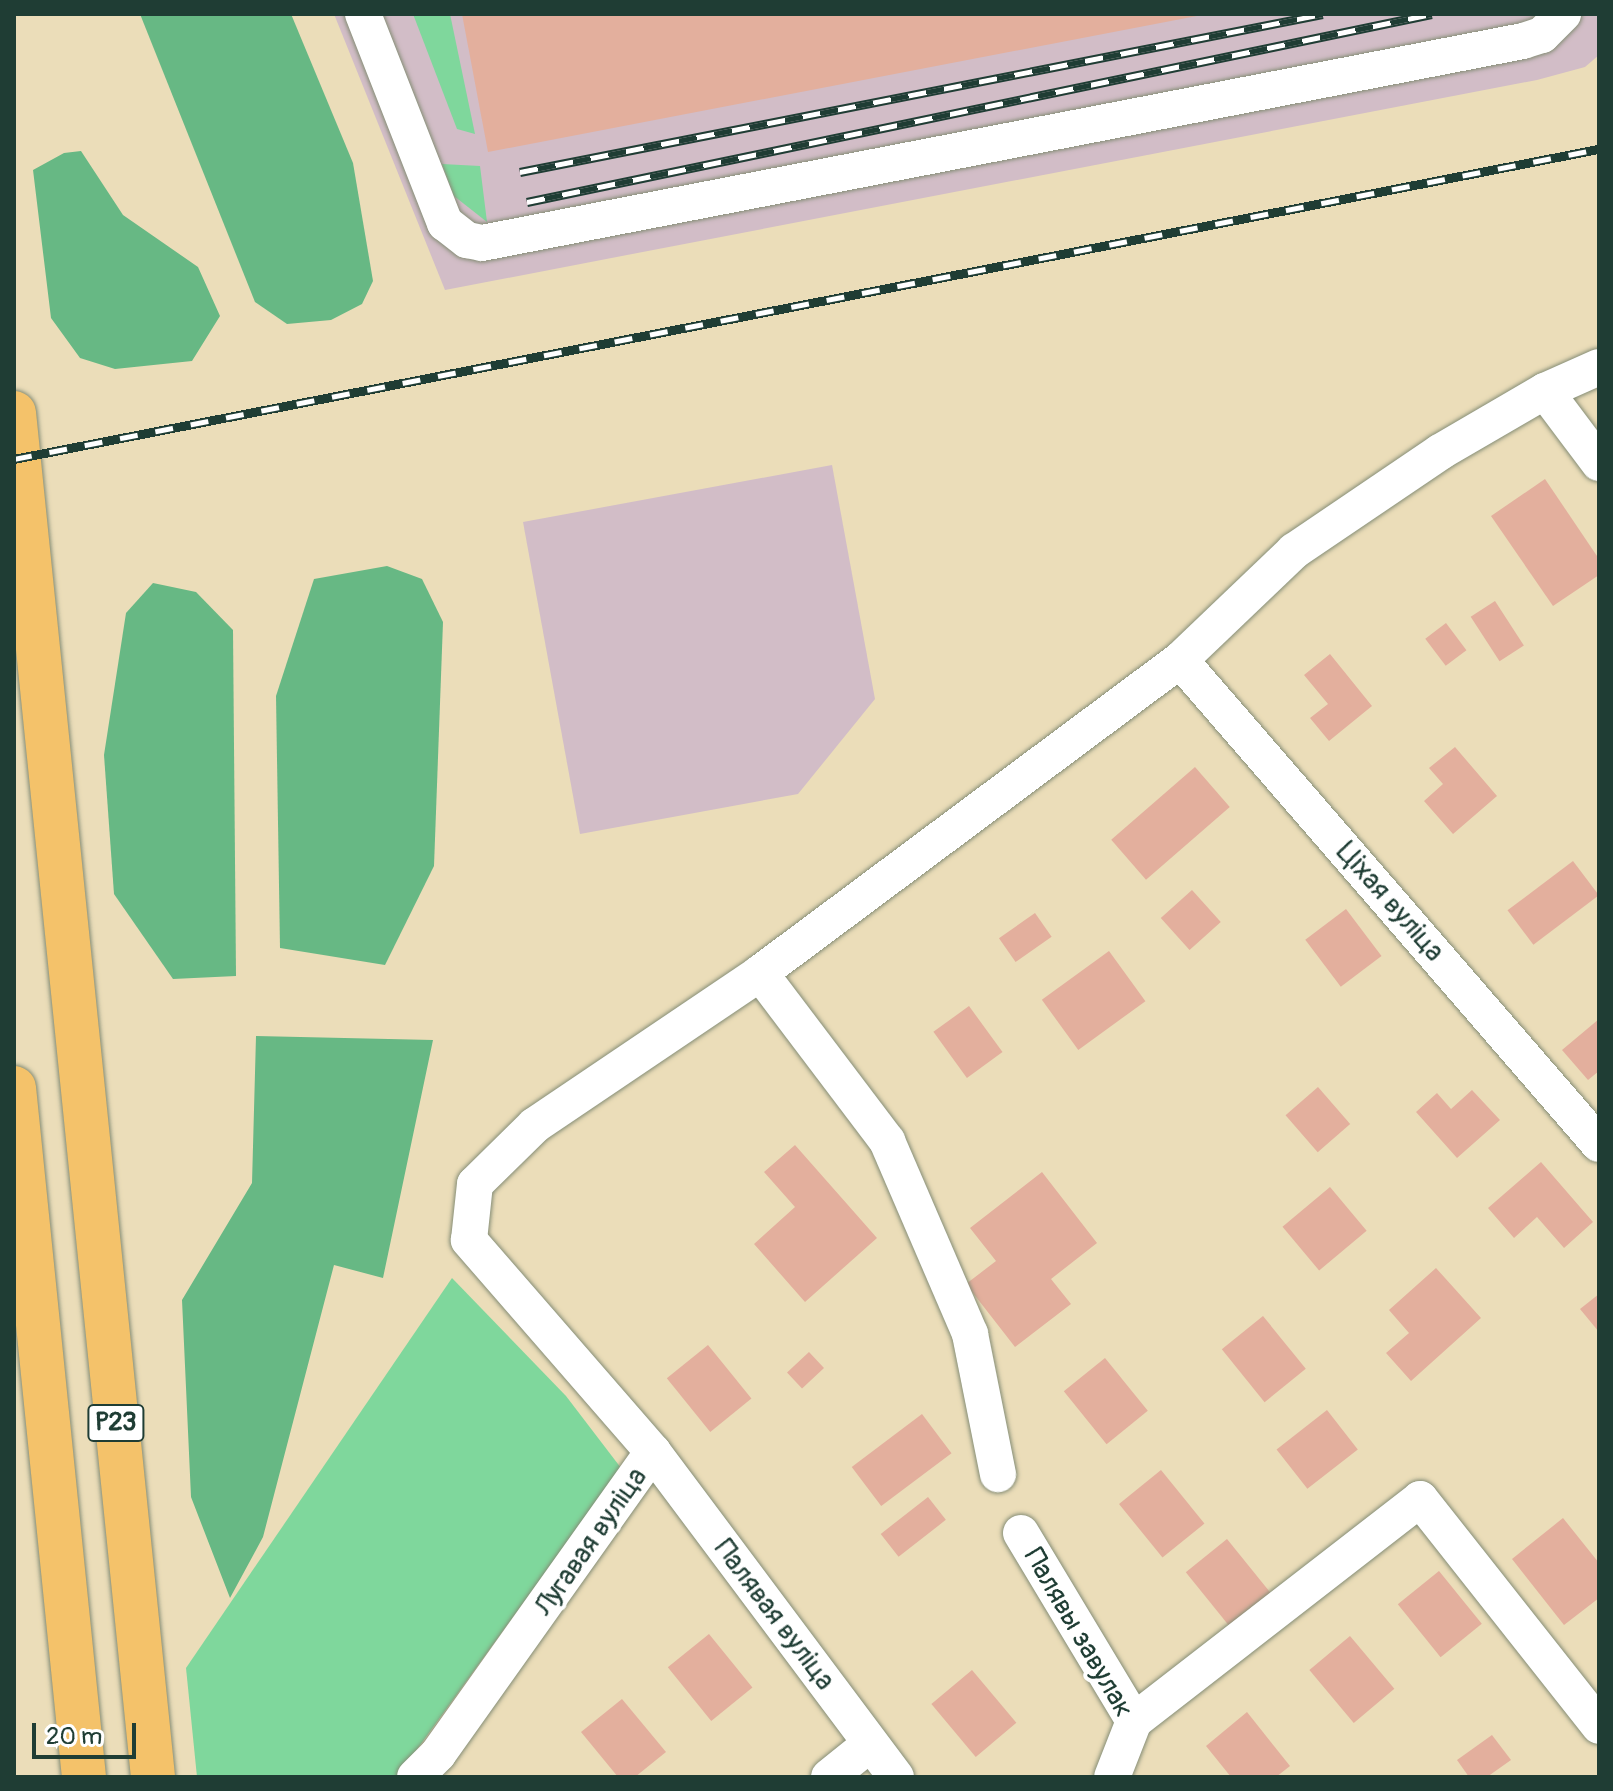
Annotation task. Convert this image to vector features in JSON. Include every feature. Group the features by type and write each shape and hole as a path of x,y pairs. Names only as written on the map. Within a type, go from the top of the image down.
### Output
{"highway":[{"name":"Р23","path":"14,413 153,1777"},
{"name":"Р23","path":"14,1092 84,1777"}],"street":[{"path":"363,14 445,223 467,240 482,243 1523,41 1542,35 1563,14"},
{"path":"998,1474 970,1334 887,1141 760,973 1180,660 1294,551 1440,452 1545,391 1599,367"},
{"path":"1545,391 1599,463"},
{"name":"Ціхая вуліца","path":"1180,660 1599,1144"},
{"name":"Лугавая вуліца","path":"415,1777 438,1754 653,1452 469,1240 475,1184 535,1125 760,973"},
{"name":"Палявая вуліца","path":"653,1452 896,1777"},
{"path":"1134,1721 1420,1499 1599,1726"},
{"name":"Палявы завулак","path":"1021,1533 1134,1721 1112,1777"},
{"path":"829,1777 870,1744"}],"shaded area":[{"path":"334,14 1599,14 1599,55 1585,67 1537,80 445,290"},
{"path":"832,465 875,699 798,794 580,834 523,522"}],"green space":[{"path":"140,14 291,14 353,163 373,281 362,304 331,320 287,324 255,302"},
{"path":"413,14 450,14 475,134 457,129"},
{"path":"81,151 123,215 198,267 220,316 192,361 115,369 80,358 51,318 33,170 64,153"},
{"path":"442,164 480,166 487,222 454,196"},
{"path":"387,566 422,579 443,622 434,866 385,965 280,948 276,696 314,579"},
{"path":"153,583 196,592 233,630 236,976 173,979 114,894 104,755 126,613"},
{"path":"256,1036 433,1040 383,1278 334,1265 263,1537 230,1598 191,1497 182,1300 252,1183"},
{"path":"452,1278 566,1396 621,1468 397,1777 197,1777 186,1668"}],"building":[{"path":"462,14 1201,14 1202,15 488,152"},
{"path":"1545,479 1599,559 1599,575 1553,606 1491,516"},
{"path":"1495,601 1524,645 1500,661 1471,617"},
{"path":"1446,623 1466,650 1446,666 1425,639"},
{"path":"1330,654 1372,706 1329,741 1310,718 1328,704 1304,675"},
{"path":"1455,747 1497,796 1453,834 1424,801 1443,784 1429,768"},
{"path":"1195,767 1230,807 1146,880 1111,840"},
{"path":"1573,861 1599,895 1533,945 1508,910"},
{"path":"1192,890 1221,922 1190,950 1161,918"},
{"path":"1346,909 1382,956 1341,987 1305,940"},
{"path":"1035,913 1052,937 1016,962 999,938"},
{"path":"1109,951 1145,1001 1078,1050 1042,1000"},
{"path":"969,1006 1003,1052 967,1078 933,1032"},
{"path":"1599,1019 1599,1071 1588,1080 1562,1050"},
{"path":"1318,1087 1350,1124 1318,1152 1286,1115"},
{"path":"1472,1090 1500,1120 1457,1158 1416,1112 1437,1093 1451,1109"},
{"path":"795,1145 877,1238 805,1302 754,1244 795,1207 764,1172"},
{"path":"1541,1162 1593,1222 1564,1248 1537,1217 1514,1238 1488,1208"},
{"path":"1042,1172 1097,1243 1051,1279 1071,1304 1015,1347 966,1284 996,1261 970,1228"},
{"path":"1330,1187 1367,1231 1319,1271 1283,1227"},
{"path":"1436,1268 1481,1318 1411,1381 1386,1353 1409,1333 1389,1310"},
{"path":"1599,1294 1599,1332 1580,1309"},
{"path":"1263,1316 1306,1369 1265,1402 1222,1349"},
{"path":"708,1345 751,1399 710,1432 667,1378"},
{"path":"809,1352 824,1368 802,1389 787,1372"},
{"path":"1105,1358 1148,1411 1107,1444 1064,1391"},
{"path":"1327,1410 1358,1449 1307,1489 1277,1449"},
{"path":"922,1414 951,1453 881,1506 852,1467"},
{"path":"1161,1470 1204,1524 1162,1558 1119,1504"},
{"path":"928,1497 946,1520 899,1557 881,1534"},
{"path":"1563,1518 1599,1563 1599,1598 1564,1625 1512,1559"},
{"path":"1227,1539 1271,1593 1230,1627 1186,1572"},
{"path":"1439,1571 1482,1624 1441,1657 1398,1604"},
{"path":"709,1634 752,1688 711,1721 668,1667"},
{"path":"1350,1636 1394,1689 1354,1723 1309,1670"},
{"path":"972,1670 1016,1723 976,1757 931,1704"},
{"path":"622,1699 666,1752 635,1777 618,1777 581,1732"},
{"path":"1247,1712 1290,1766 1276,1777 1231,1777 1206,1746"},
{"path":"1492,1735 1511,1760 1487,1777 1469,1777 1457,1760"}],"railway":[{"path":"520,172 1323,14"},
{"path":"527,202 1432,14"},
{"path":"14,459 1599,149"}]}
